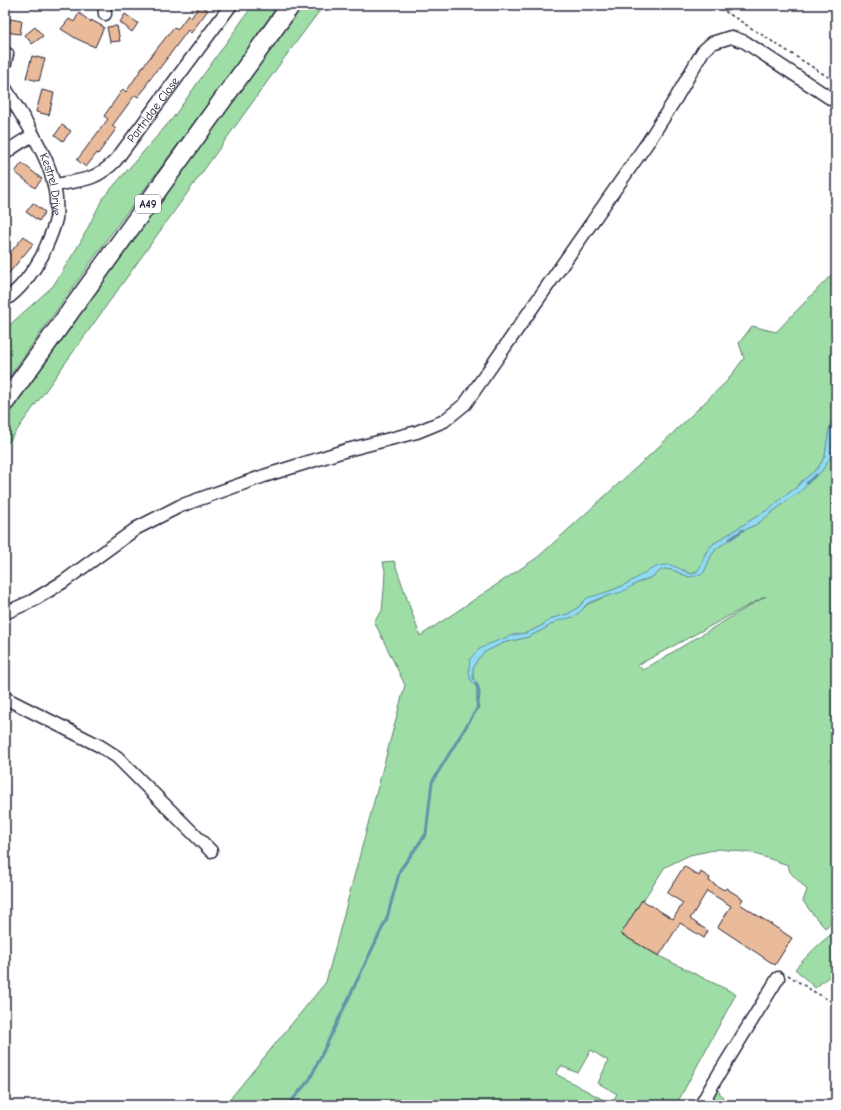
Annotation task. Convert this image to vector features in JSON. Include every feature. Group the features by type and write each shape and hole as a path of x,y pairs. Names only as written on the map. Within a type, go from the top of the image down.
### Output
{"highway":[{"name":"A49","path":"5,402 291,5"}],"street":[{"name":"Partridge Close","path":"55,185 92,178 101,173 116,160 143,115 231,5"},
{"path":"5,613 32,601 63,582 137,528 180,506 332,454 417,432 444,421 465,404 648,142 676,98 703,51 712,43 731,37 745,42 836,102"},
{"name":"Kestrel Drive","path":"5,88 46,157 55,185 56,203 56,218 48,243 38,264 11,296 5,300"},
{"path":"5,154 10,149 33,135"},
{"path":"5,698 100,746 117,757 211,851"},
{"path":"701,1105 781,976"}],"path":[{"path":"715,5 836,82"},
{"path":"781,976 836,1004"}],"green space":[{"path":"253,5 279,5 229,76 108,238 5,383 5,329 53,286 80,243 103,198 172,119"},
{"path":"301,5 324,5 5,447 5,417"},
{"path":"836,270 836,412 829,429 825,456 818,468 772,507 713,544 706,552 700,569 692,574 684,570 658,566 627,584 583,602 579,607 568,614 553,618 527,633 513,635 478,650 470,678 477,688 477,700 479,690 473,678 473,669 477,660 483,653 503,643 528,637 557,620 573,617 588,604 652,577 661,570 673,570 689,577 704,572 716,549 738,533 757,524 800,492 807,485 810,479 821,472 833,450 836,428 836,919 825,928 803,901 807,890 790,872 788,865 752,853 719,849 690,855 665,867 621,934 659,956 736,994 676,1105 225,1105 326,982 405,685 374,621 382,611 385,571 383,562 394,561 420,636 538,557 650,455 727,381 744,358 739,343 752,326 776,332","holes":["766,596 643,670 638,665","591,1050 608,1061 598,1083 617,1094 611,1104 556,1074 561,1066 578,1073"]},
{"path":"836,931 836,971 815,988 795,969 819,944"},
{"path":"717,1089 728,1105 707,1105"}],"water":[{"path":"836,412 836,428 833,450 829,460 821,472 810,479 807,485 800,492 757,524 738,533 716,549 701,575 689,577 673,570 661,570 652,577 641,581 622,592 588,603 573,617 557,621 528,637 503,643 483,653 477,660 473,669 473,678 479,690 477,705 477,688 470,678 469,669 470,659 478,650 513,635 527,633 553,618 568,614 579,607 587,598 618,588 659,566 668,565 690,574 695,573 700,568 707,550 713,544 772,507 818,468 825,456 829,429"}],"building":[{"path":"200,5 208,10 191,33 188,30 159,69 158,68 138,97 135,95 112,126 116,129 98,154 97,153 86,167 77,160 108,119 104,116 123,89 126,92 144,65 174,27 177,30 188,15 191,18"},
{"path":"79,13 91,22 91,20 104,27 95,47 77,39 61,29 69,19 74,22"},
{"path":"125,14 138,23 132,32 120,22"},
{"path":"10,19 22,21 20,34 5,32 5,22 10,23"},
{"path":"117,26 120,41 110,42 107,27"},
{"path":"35,27 43,36 32,44 25,35"},
{"path":"32,56 45,59 39,81 26,78"},
{"path":"42,90 54,93 49,115 36,112"},
{"path":"62,125 71,131 63,141 55,135"},
{"path":"22,163 42,179 35,188 15,172"},
{"path":"33,203 45,212 39,221 26,212"},
{"path":"24,236 33,244 5,278 5,259"},
{"path":"684,866 699,876 701,872 710,878 709,881 724,890 726,888 743,899 740,904 792,938 775,965 718,927 731,906 707,891 690,919 708,931 704,938 680,923 659,956 621,934 642,900 673,919 683,903 667,893"}],"waterway":[{"path":"807,483 816,475"},
{"path":"730,539 743,530"},
{"path":"288,1105 310,1079 387,918 400,870 426,834 432,782 478,707 479,694 476,683"}]}
